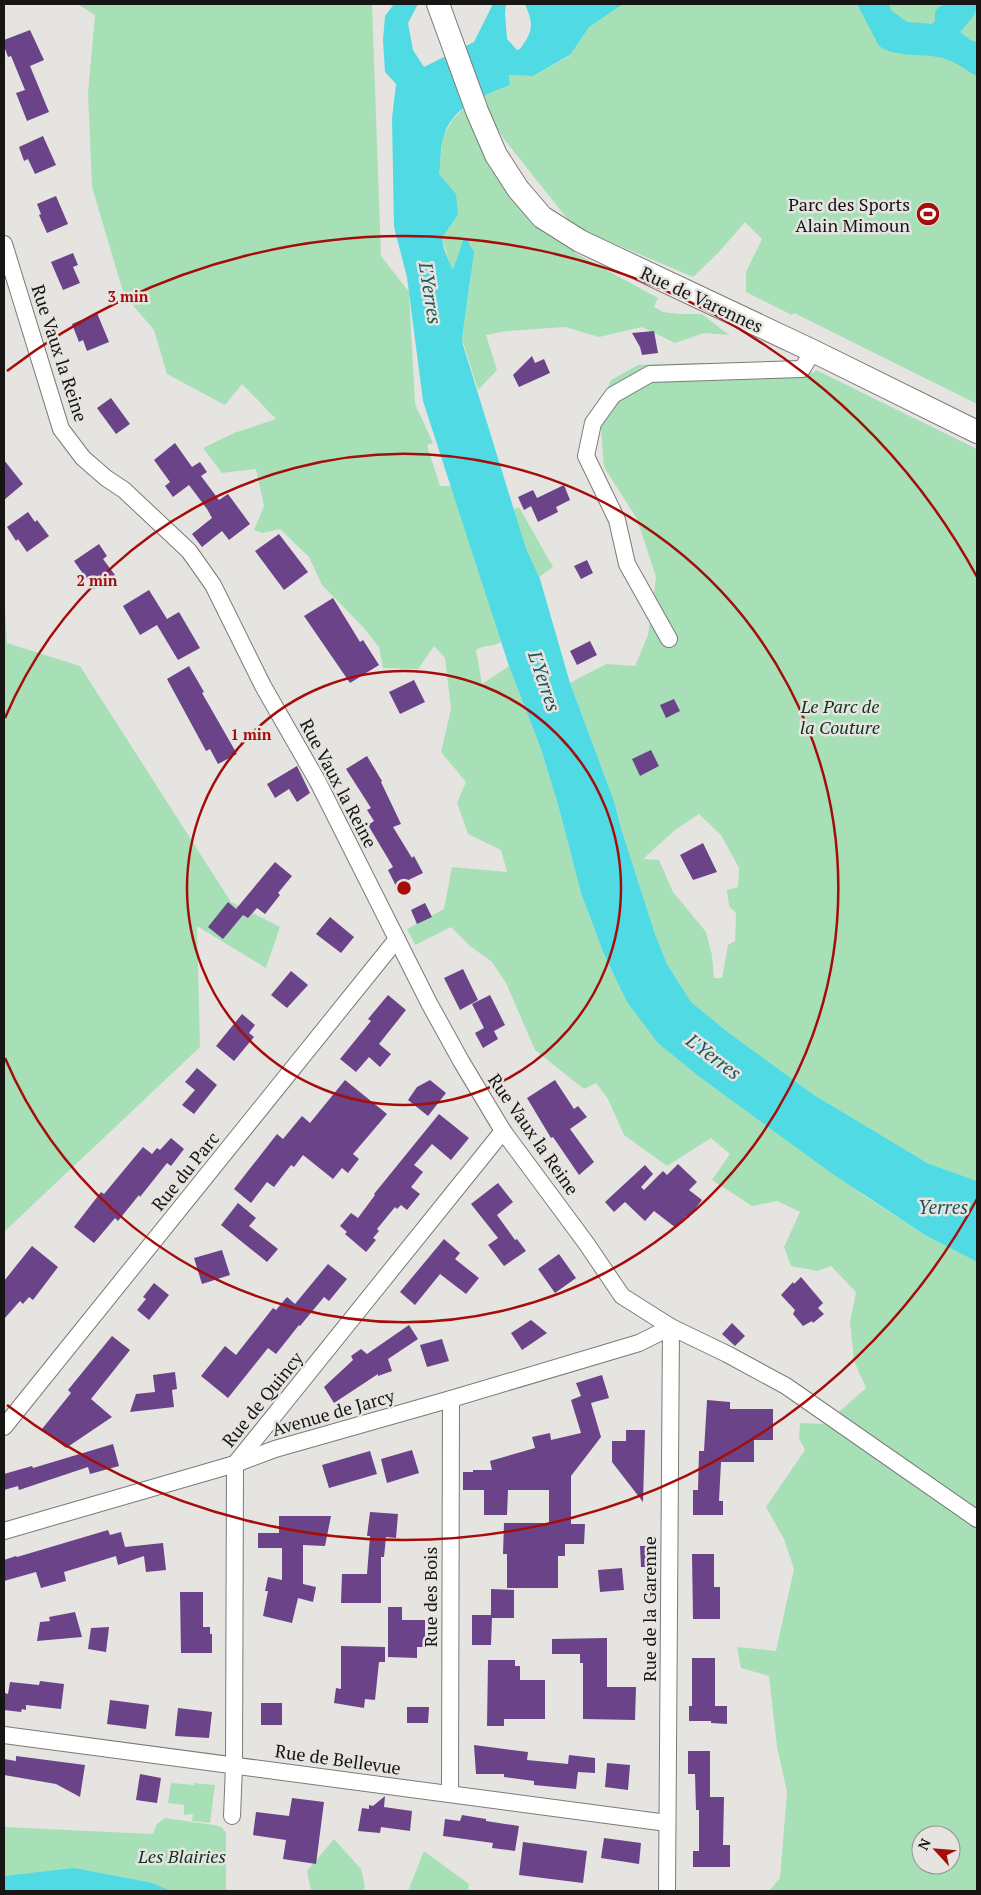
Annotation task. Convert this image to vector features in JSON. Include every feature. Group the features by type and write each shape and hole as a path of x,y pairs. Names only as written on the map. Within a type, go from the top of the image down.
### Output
{"street":[{"name":"Rue de Varennes","path":"438,4 477,111 496,155 518,189 542,216 580,241 813,351 977,432"},
{"name":"Rue Vaux la Reine","path":"4,244 61,429 83,458 106,478 124,490 189,551 213,585 263,686 318,782 442,1028 503,1131 586,1243 622,1296 671,1327 727,1354 786,1386 977,1519"},
{"path":"668,639 627,564 618,520 586,456 593,423 613,395 650,374 802,369 813,351"},
{"name":"Rue du Parc","path":"4,1427 397,939"},
{"name":"Rue de Quincy","path":"232,1816 234,1766 235,1464 503,1131"},
{"name":"Avenue de Jarcy","path":"4,1531 235,1464 275,1449 640,1343 671,1327"},
{"name":"Rue de la Garenne","path":"667,1891 671,1327"},
{"name":"Rue des Bois","path":"450,1794 451,1399"},
{"name":"Rue de Bellevue","path":"4,1735 667,1823"}],"green space":[{"path":"77,4 372,4 381,256 409,292 415,404 433,443 427,445 440,486 451,486 462,519 503,526 514,509 519,507 553,567 520,591 494,620 501,642 476,650 482,684 509,666 541,749 559,808 581,893 603,952 627,1001 701,1078 866,1197 925,1235 977,1262 977,1891 769,1891 780,1878 787,1792 777,1747 769,1676 741,1668 737,1647 776,1651 794,1569 784,1539 766,1507 805,1450 799,1438 800,1423 825,1424 866,1388 854,1361 850,1322 856,1292 831,1266 818,1271 791,1266 784,1247 800,1212 777,1201 752,1206 712,1180 730,1154 711,1138 667,1166 624,1135 608,1099 596,1083 584,1089 535,1050 506,983 492,962 470,946 451,927 415,945 407,929 444,909 452,867 507,872 501,850 468,834 457,803 466,782 441,752 451,709 445,658 434,646 418,669 383,668 379,647 363,627 322,585 309,557 280,529 262,533 254,530 264,506 256,469 222,473 203,448 234,433 276,419 242,384 225,405 167,374 154,330 124,295 92,187 88,93 95,15"},
{"path":"579,4 977,4 977,404 794,313 792,315 746,292 746,272 762,239 745,222 719,252 693,277 573,226 504,139 478,98 510,85 509,75 533,76 570,56"},
{"path":"467,105 527,210 577,254 658,298 654,307 663,312 702,314 729,335 704,333 675,343 642,327 599,337 565,327 507,331 486,335 497,370 478,390 462,339 471,276 471,245 464,237 454,267 451,269 442,238 458,215 439,174 443,136 453,119"},
{"name":"Le Parc de la Couture","path":"766,363 808,370 813,373 816,370 977,449 977,1181 917,1158 814,1095 729,1033 691,1002 667,964 655,934 614,801 570,683 606,664 635,666 648,635 656,577 637,519 604,467 599,405 611,380 638,365","holes":["699,814 721,835 739,868 738,887 727,890 729,906 736,913 735,941 728,945 722,978 714,978 712,955 706,932 673,892 659,860 643,859 675,830"]},
{"path":"4,590 7,643 80,666 231,902 280,927 266,968 197,926 200,1047 4,1232"},
{"path":"171,1783 215,1785 210,1823 192,1821 193,1814 184,1815 184,1805 168,1803"},
{"name":"Les Blairies","path":"165,1818 221,1827 226,1833 226,1891 4,1891 4,1827 153,1834 157,1824"},
{"path":"334,1839 361,1869 365,1887 362,1891 311,1891 307,1871"},
{"path":"424,1851 469,1884 468,1891 408,1891"}],"water":[{"name":"Yerres","path":"394,4 418,4 408,23 413,50 424,67 474,42 493,4 506,4 507,39 517,50 524,43 531,28 530,17 525,4 623,4 589,27 570,55 533,76 509,75 510,85 471,103 462,109 448,125 441,149 439,174 456,194 458,215 442,238 444,249 452,269 464,237 474,252 462,339 463,345 526,549 540,579 570,683 614,801 655,934 667,964 691,1002 729,1033 814,1095 927,1163 977,1181 977,1262 925,1235 834,1175 701,1078 658,1043 627,1002 603,952 581,893 559,808 541,749 509,666 423,401 407,277 394,227 392,118 396,84 385,72 383,40 385,16"},
{"path":"857,4 889,4 891,10 907,22 932,24 935,21 935,11 940,6 977,4 973,16 960,32 970,40 977,42 977,76 946,59 894,53 879,46"},
{"path":"74,1868 152,1883 171,1891 4,1891 4,1876"}],"building":[{"path":"30,30 44,60 30,66 49,112 27,121 16,93 25,90 11,56 8,57 4,40"},
{"path":"43,136 56,165 35,174 28,159 24,161 19,147"},
{"path":"56,196 68,224 47,233 39,215 41,214 37,204"},
{"path":"73,253 78,265 73,267 80,283 63,290 51,262"},
{"path":"97,313 109,342 87,351 83,340 79,342 72,324"},
{"path":"654,331 658,353 642,355 632,333"},
{"path":"532,356 535,363 544,359 550,373 519,387 513,375"},
{"path":"111,398 130,424 116,434 97,408"},
{"path":"175,443 192,467 200,462 207,472 201,476 219,500 228,494 250,524 229,540 222,531 202,547 192,534 212,518 207,509 189,485 173,497 165,486 170,482 154,460"},
{"path":"4,460 23,484 4,500"},
{"path":"564,485 570,500 556,507 558,512 538,522 531,506 524,510 518,497 533,490 537,498"},
{"path":"28,512 35,522 37,520 49,536 27,552 18,539 16,541 7,527"},
{"path":"279,534 308,572 284,590 255,551"},
{"path":"99,544 107,556 103,559 115,575 94,589 74,561"},
{"path":"587,560 593,573 581,579 574,566"},
{"path":"149,590 167,619 179,612 200,648 178,660 157,625 140,635 123,606"},
{"path":"333,598 360,642 363,640 379,665 350,683 304,616"},
{"path":"590,641 597,655 577,665 570,651"},
{"path":"189,666 204,692 202,693 237,754 218,764 210,749 206,751 167,679"},
{"path":"414,680 425,702 400,714 389,692"},
{"path":"674,699 680,711 666,718 660,705"},
{"path":"651,750 659,766 640,776 632,759"},
{"path":"367,756 382,781 401,824 393,827 412,858 414,856 423,873 396,886 388,870 393,867 368,825 374,821 367,810 371,808 346,769"},
{"path":"297,766 310,793 297,802 289,789 275,798 267,784"},
{"path":"703,843 717,872 693,880 680,855"},
{"path":"275,862 292,876 278,893 280,895 265,914 257,908 248,918 243,915 223,939 208,927 228,902 236,909"},
{"path":"425,903 432,917 417,924 411,910"},
{"path":"330,917 354,937 341,953 316,934"},
{"path":"463,969 478,1000 460,1010 444,978"},
{"path":"291,971 308,985 287,1008 271,995"},
{"path":"388,995 406,1010 379,1044 391,1054 380,1067 369,1057 356,1072 340,1059 371,1021 368,1019"},
{"path":"490,995 505,1025 494,1031 498,1039 483,1048 475,1033 484,1028 472,1004"},
{"path":"242,1014 255,1025 249,1033 254,1037 234,1061 216,1046"},
{"path":"197,1068 217,1085 194,1114 182,1105 195,1090 185,1082"},
{"path":"345,1080 387,1114 353,1154 359,1159 348,1173 342,1168 333,1179 303,1155 294,1167 291,1165 274,1187 267,1182 251,1203 234,1189 277,1134 283,1139 302,1116 310,1123"},
{"path":"430,1080 446,1093 428,1116 408,1100 417,1087"},
{"path":"555,1080 574,1109 578,1106 587,1117 570,1129 594,1162 579,1175 553,1137 551,1138 527,1098"},
{"path":"439,1114 469,1138 451,1160 432,1144 414,1165 423,1172 411,1187 420,1194 407,1210 401,1205 397,1209 395,1207 377,1229 379,1231 373,1238 376,1240 366,1252 345,1234 347,1232 340,1226 351,1213 358,1218 374,1194"},
{"path":"171,1138 184,1149 171,1166 167,1163 118,1221 115,1218 94,1243 74,1227 101,1192 104,1194 143,1147 152,1154 157,1148 160,1150"},
{"path":"678,1164 697,1182 689,1190 702,1200 688,1218 686,1216 676,1228 654,1211 645,1221 625,1202 614,1212 605,1202 645,1165 653,1174 641,1187 644,1190 663,1171 667,1175"},
{"path":"498,1183 513,1202 497,1215 515,1240 517,1239 526,1251 504,1266 488,1245 498,1238 471,1204"},
{"path":"238,1203 256,1218 249,1226 278,1249 267,1262 221,1225"},
{"path":"444,1239 460,1253 455,1259 479,1278 466,1294 440,1274 415,1305 400,1292"},
{"path":"32,1246 58,1267 33,1300 29,1297 23,1304 20,1301 4,1319 4,1281"},
{"path":"222,1250 230,1275 202,1284 194,1258"},
{"path":"559,1254 576,1278 555,1293 538,1269"},
{"path":"328,1264 347,1279 329,1301 324,1297 276,1354 268,1348 228,1398 201,1376 225,1346 236,1355 273,1308 276,1310 287,1297 295,1304"},
{"path":"801,1277 823,1303 818,1308 824,1314 813,1323 812,1321 803,1326 793,1314 795,1310 781,1295 793,1282 794,1284"},
{"path":"154,1283 169,1295 149,1320 137,1310 146,1299 143,1297"},
{"path":"531,1320 547,1333 522,1350 511,1333"},
{"path":"732,1323 745,1336 735,1346 722,1334"},
{"path":"409,1325 418,1339 388,1359 392,1371 378,1376 378,1374 334,1403 324,1387 353,1360 351,1356 361,1349 367,1354"},
{"path":"112,1336 130,1350 91,1399 112,1417 66,1448 42,1429 71,1393 68,1390"},
{"path":"442,1339 449,1361 427,1367 420,1345"},
{"path":"175,1372 177,1389 172,1390 174,1407 130,1412 136,1394 155,1392 153,1375"},
{"path":"602,1375 609,1398 591,1403 601,1437 571,1476 571,1524 585,1524 584,1544 565,1544 565,1556 558,1556 558,1588 507,1588 507,1554 503,1554 504,1523 549,1523 549,1490 508,1490 507,1515 484,1515 484,1490 463,1490 463,1472 492,1470 490,1461 535,1448 532,1437 550,1433 551,1440 581,1433 571,1400 581,1396 576,1383"},
{"path":"707,1400 730,1402 730,1409 773,1409 773,1440 754,1440 754,1462 721,1462 719,1501 723,1501 723,1515 693,1515 693,1490 698,1490 699,1451 704,1451"},
{"path":"626,1430 645,1430 643,1502 612,1462 612,1441 626,1441"},
{"path":"113,1444 119,1466 90,1474 88,1467 19,1490 18,1486 4,1490 4,1474 32,1466 33,1468"},
{"path":"412,1450 419,1473 387,1483 381,1459"},
{"path":"370,1451 377,1474 329,1488 322,1465"},
{"path":"370,1512 398,1514 396,1538 386,1537 384,1557 381,1557 381,1603 341,1603 342,1574 367,1574 370,1536 367,1536"},
{"path":"279,1516 331,1516 325,1546 303,1545 303,1584 316,1587 313,1602 298,1598 292,1623 263,1616 268,1591 265,1591 268,1577 282,1580 282,1548 258,1548 258,1533 279,1533"},
{"path":"108,1530 110,1535 121,1532 125,1547 163,1543 166,1570 146,1572 144,1556 118,1565 116,1556 64,1572 66,1581 41,1588 36,1572 4,1581 4,1560"},
{"path":"640,1546 657,1546 657,1567 641,1567"},
{"path":"692,1554 714,1554 714,1587 720,1587 720,1619 693,1619"},
{"path":"622,1568 624,1590 600,1592 598,1570"},
{"path":"491,1589 514,1590 514,1618 492,1618 491,1645 472,1645 472,1615 491,1615"},
{"path":"180,1592 203,1592 203,1627 210,1627 212,1653 181,1653"},
{"path":"388,1607 402,1607 402,1620 425,1620 425,1647 417,1647 417,1658 388,1657"},
{"path":"75,1612 82,1637 37,1641 40,1622 50,1621 49,1617"},
{"path":"109,1627 106,1652 88,1649 91,1628"},
{"path":"607,1638 607,1687 636,1687 635,1720 583,1719 583,1663 580,1663 580,1654 552,1654 552,1639"},
{"path":"341,1646 385,1647 385,1662 379,1662 375,1700 365,1699 364,1708 334,1703 336,1688 341,1689"},
{"path":"692,1658 715,1658 715,1706 727,1706 727,1724 711,1723 711,1721 689,1721 689,1706 692,1706"},
{"path":"488,1660 515,1660 515,1666 520,1666 520,1680 545,1680 545,1719 504,1719 504,1726 487,1726"},
{"path":"40,1681 64,1684 61,1709 26,1705 26,1710 22,1709 21,1712 4,1710 5,1693 8,1694 10,1682 39,1685"},
{"path":"110,1700 149,1705 146,1729 107,1724"},
{"path":"261,1703 282,1703 282,1725 261,1725"},
{"path":"407,1707 429,1707 428,1723 407,1723"},
{"path":"178,1708 212,1712 209,1738 175,1736"},
{"path":"474,1745 528,1752 527,1760 568,1764 569,1755 595,1758 595,1773 578,1772 576,1789 534,1785 534,1781 504,1777 504,1774 476,1774"},
{"path":"688,1751 710,1751 710,1797 724,1797 723,1845 730,1845 730,1867 693,1867 693,1851 699,1851 699,1810 696,1810 695,1774 688,1774"},
{"path":"16,1756 85,1765 80,1797 56,1784 4,1775 4,1759 16,1761"},
{"path":"607,1763 630,1765 628,1790 605,1787"},
{"path":"140,1774 161,1778 157,1803 136,1800"},
{"path":"385,1796 384,1807 412,1811 410,1831 381,1827 380,1833 358,1831 362,1808 369,1809 369,1805 373,1806"},
{"path":"292,1798 324,1802 316,1864 283,1859 286,1840 253,1835 256,1812 289,1816"},
{"path":"462,1815 519,1826 515,1851 492,1848 493,1843 443,1836 445,1819 460,1821"},
{"path":"604,1838 641,1843 639,1864 601,1858"},
{"path":"523,1842 587,1851 583,1883 519,1875"}],"place":[{"name":"Parc des Sports Alain Mimoun","path":"928,214"}],"water label":[{"name":"L'Yerres","path":"431,293"},
{"name":"L'Yerres","path":"545,681"},
{"name":"L'Yerres","path":"714,1056"}]}
